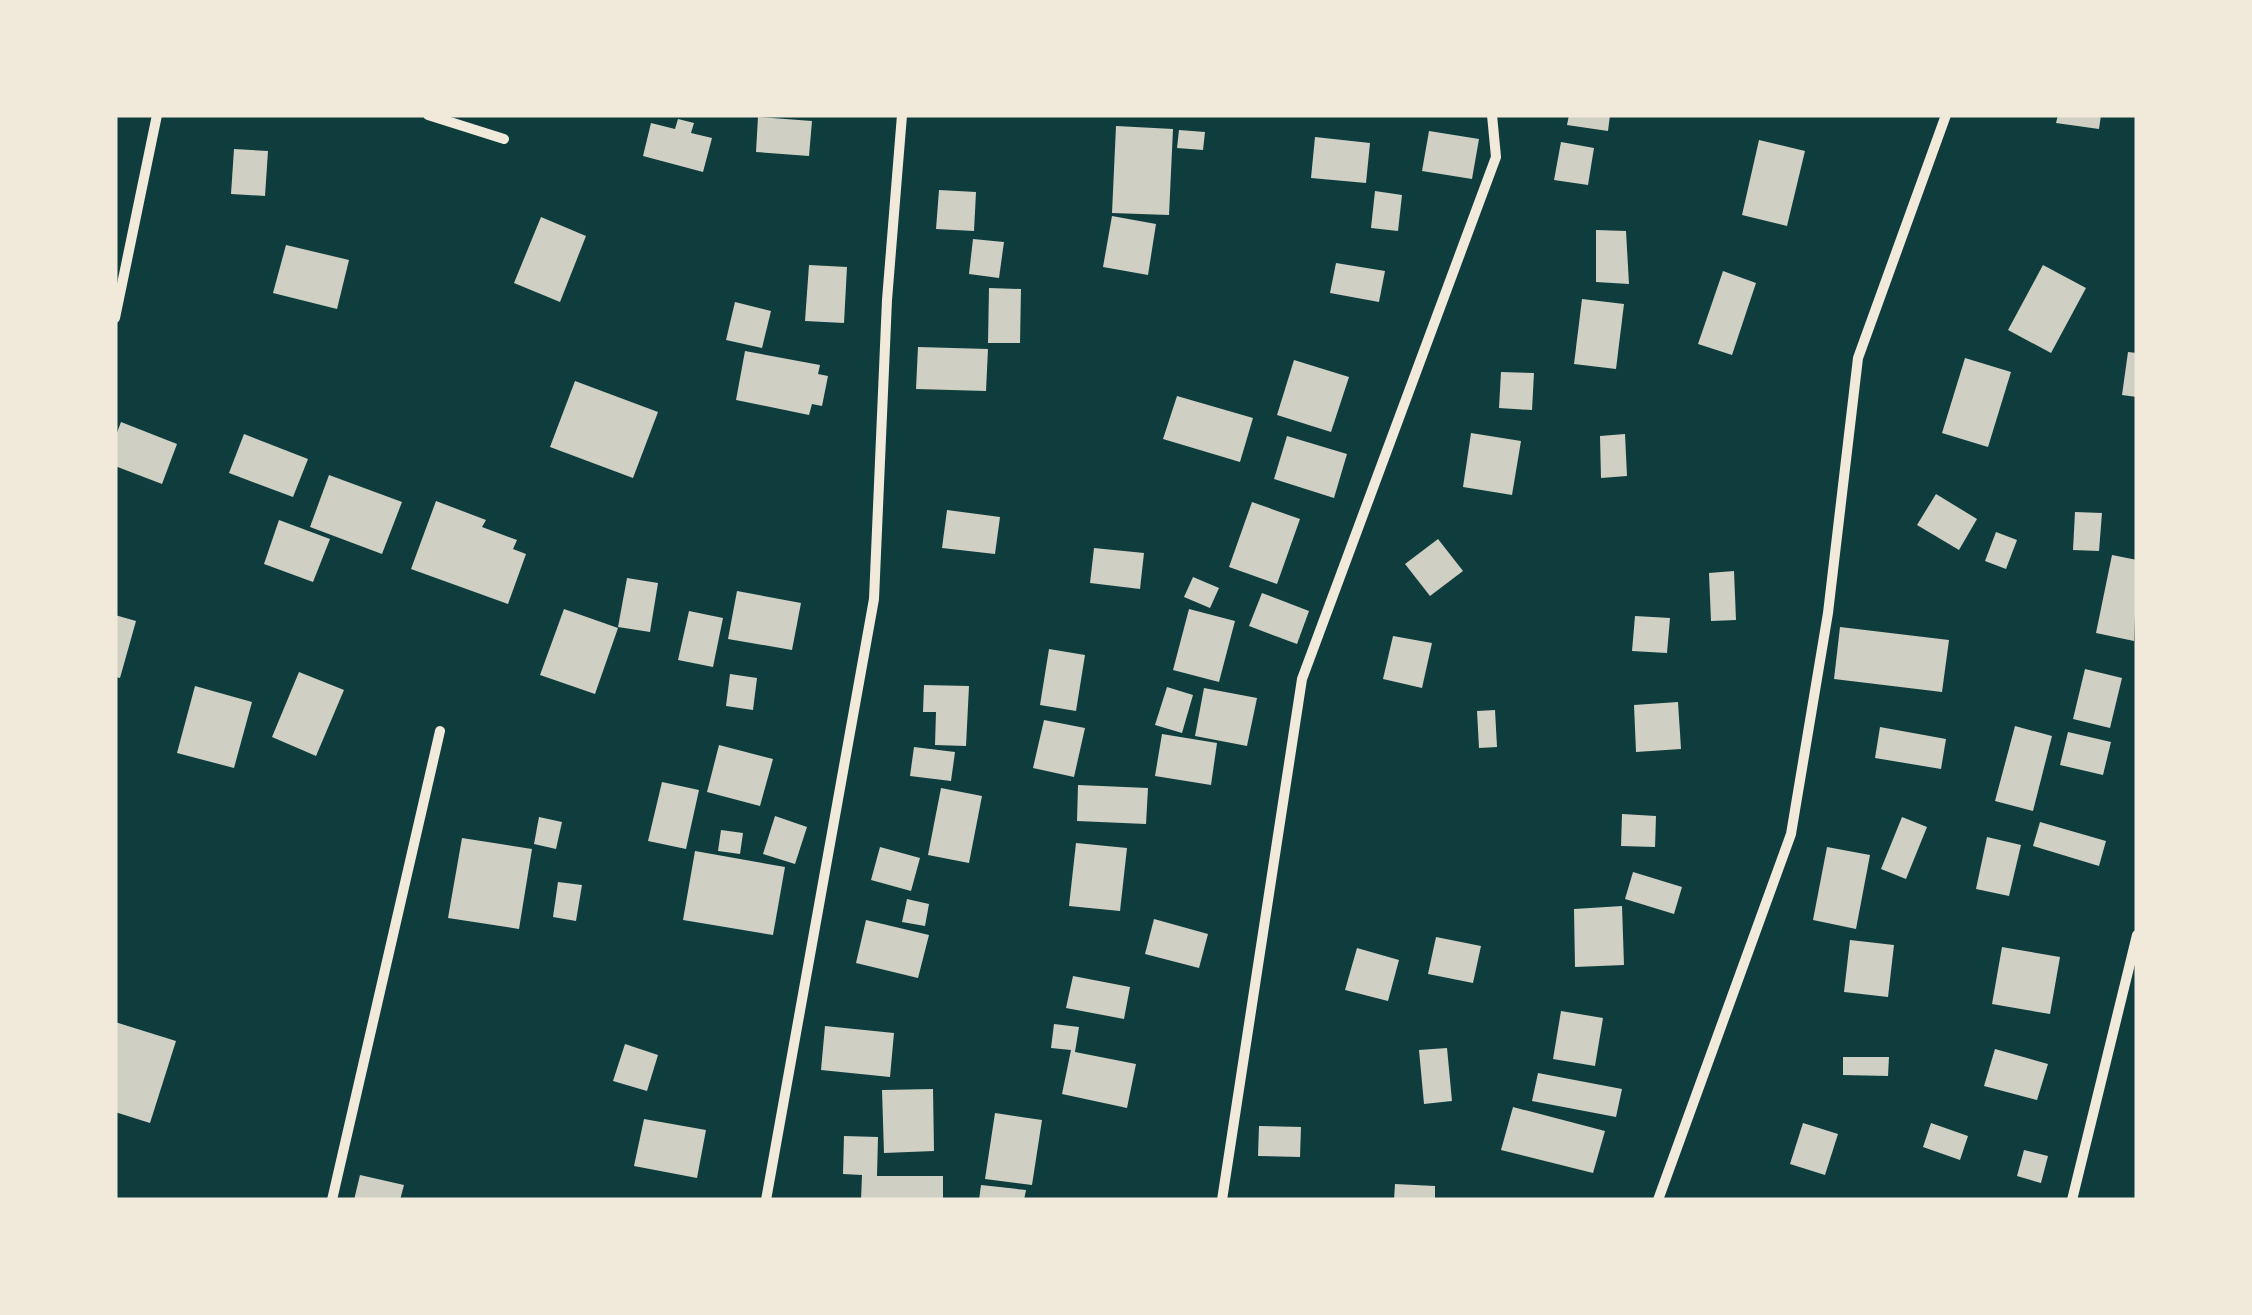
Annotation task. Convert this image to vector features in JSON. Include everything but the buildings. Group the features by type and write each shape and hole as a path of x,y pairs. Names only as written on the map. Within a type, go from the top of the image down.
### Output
{"street":[{"path":"115,318 157,115"},
{"path":"428,115 504,138"},
{"path":"766,1200 874,599 887,300 902,115"},
{"path":"1222,1200 1302,679 1496,156 1492,115"},
{"path":"1658,1200 1791,834 1828,612 1858,358 1946,115"},
{"path":"332,1200 440,731"},
{"path":"2072,1200 2137,935"}]}
